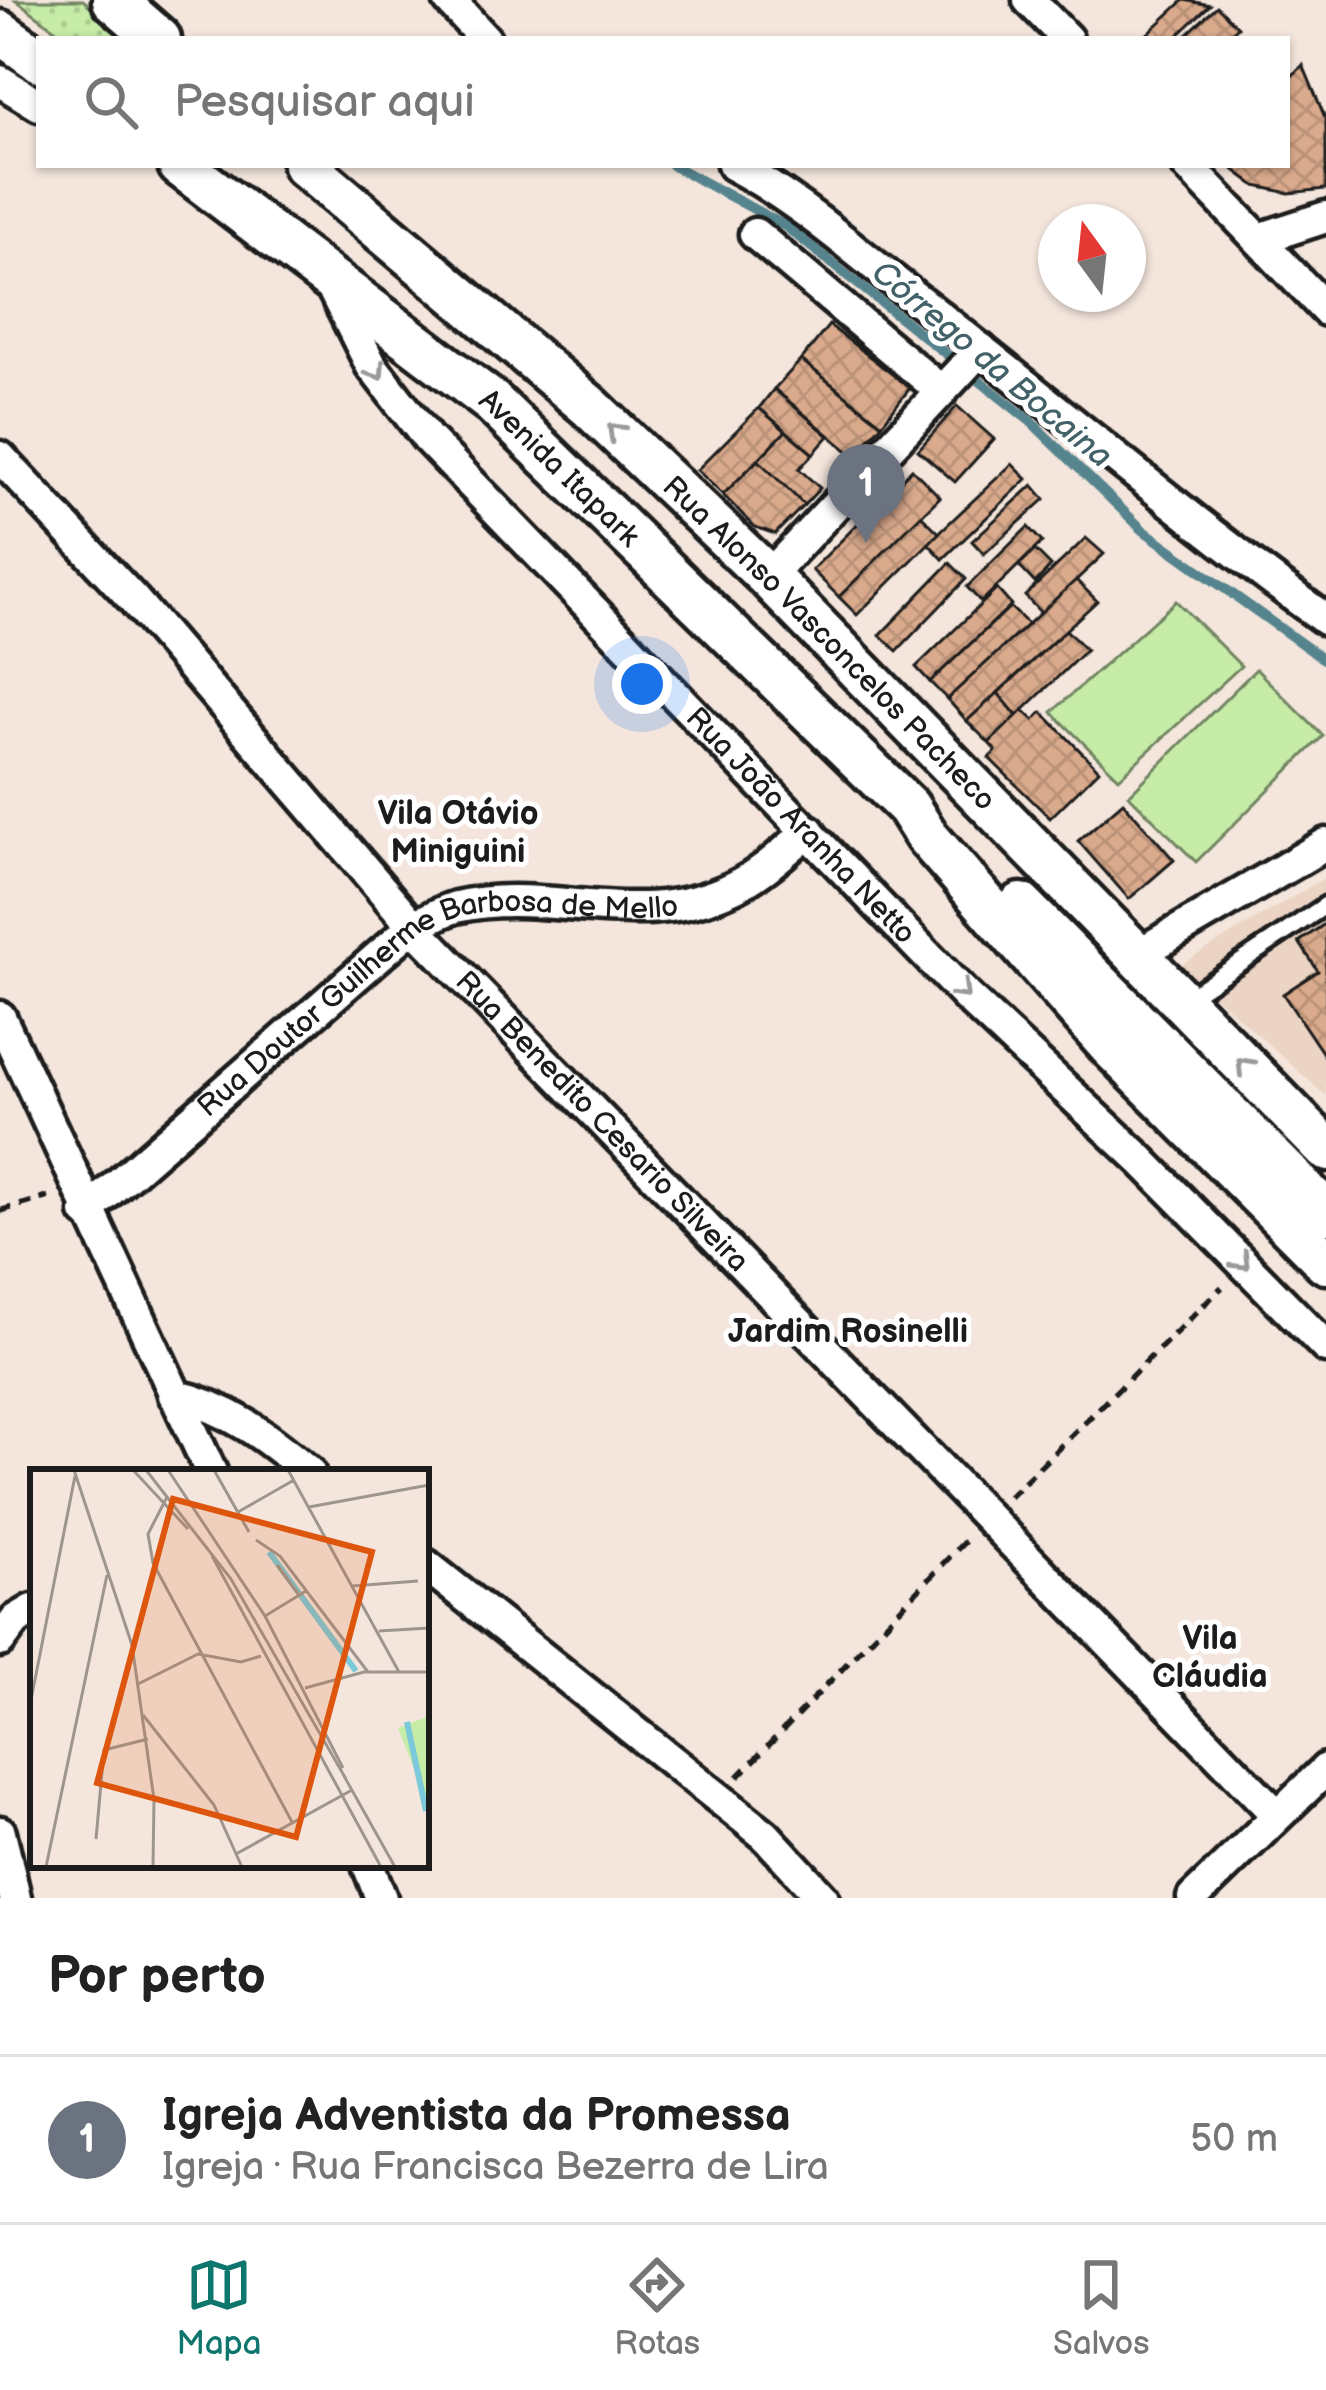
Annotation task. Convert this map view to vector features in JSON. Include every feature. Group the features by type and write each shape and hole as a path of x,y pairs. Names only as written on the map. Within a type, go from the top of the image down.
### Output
{"main road":[{"path":"114,0 156,36"},
{"path":"0,32 36,59"},
{"name":"Rua Alonso Vasconcelos Pacheco","path":"308,168 590,407 768,577 1326,1149"},
{"name":"Avenida Itapark","path":"187,171 322,269 538,444 908,807 927,837 1110,1046 1322,1236"}],"street":[{"path":"449,0 482,36"},
{"path":"1029,0 1063,36"},
{"path":"0,81 36,103"},
{"path":"738,168 775,191 1143,484 1326,620"},
{"path":"1190,168 1326,310"},
{"path":"1258,239 1326,217"},
{"path":"755,234 944,386"},
{"name":"Rua João Aranha Netto","path":"322,269 371,364 428,439 966,996 1141,1160 1326,1347"},
{"path":"768,577 977,353"},
{"name":"Rua Benedito Cesario Silveira","path":"0,457 134,600 413,926 1277,1815"},
{"name":"Rua Doutor Guilherme Barbosa de Mello","path":"81,1201 413,926 454,908 500,903 625,910 696,901 760,872 809,831"},
{"path":"1137,956 1326,844"},
{"path":"0,1017 81,1201 210,1469"},
{"path":"174,1395 210,1403 252,1424 305,1469"},
{"path":"429,1567 765,1835 823,1898"},
{"path":"0,1642 16,1620 30,1612"},
{"path":"1193,1898 1326,1768"},
{"path":"0,1832 15,1898"},
{"path":"369,1868 381,1898"}],"lane":[{"path":"1182,1001 1326,905"}],"path":[{"path":"0,1211 81,1201"}],"shaded area":[{"path":"1326,877 1326,1096 1180,965"}],"green space":[{"path":"16,0 83,0 125,36 64,36"},
{"path":"1176,601 1241,666 1119,778 1052,712"},
{"path":"1256,669 1323,736 1196,862 1129,795"}],"building":[{"path":"1184,0 1210,5 1177,36 1145,36"},
{"path":"1217,6 1238,27 1228,36 1185,36"},
{"path":"1303,65 1326,120 1326,189 1289,193 1256,186 1232,168 1290,168 1290,78"},
{"path":"829,325 910,388 882,424 801,360"},
{"path":"801,360 882,424 854,456 774,389"},
{"path":"774,389 829,436 813,454 759,408"},
{"path":"957,406 994,439 955,482 918,450"},
{"path":"759,408 786,431 723,495 697,470"},
{"path":"786,431 813,454 799,469 820,488 804,505 758,460"},
{"path":"758,460 804,505 775,534 755,527 723,495"},
{"path":"1012,464 1027,479 943,559 928,543"},
{"path":"912,469 940,497 839,597 812,570"},
{"path":"1033,485 1045,499 984,554 972,541"},
{"path":"921,515 939,533 857,615 839,597"},
{"path":"1028,527 1042,542 981,602 967,587"},
{"path":"1086,538 1104,554 1041,613 1025,596"},
{"path":"1035,550 1051,566 1035,583 1019,566"},
{"path":"950,563 966,579 897,651 880,635"},
{"path":"1076,580 1097,601 967,721 947,699"},
{"path":"997,589 1011,605 930,682 916,667"},
{"path":"1010,607 1028,624 947,699 930,682"},
{"path":"1066,630 1086,650 1017,716 998,693"},
{"path":"998,693 1017,716 989,743 967,721"},
{"path":"1023,710 1034,720 1042,712 1099,770 1050,818 989,758 996,751 989,743"},
{"path":"1123,802 1174,860 1129,899 1078,841"},
{"path":"1326,923 1326,1058 1283,994 1318,971 1299,942"}],"waterway":[{"name":"Córrego da Bocaina","path":"678,168 785,226 1029,420 1143,530 1326,661"}],"place":[{"name":"Igreja Adventista da Promessa","path":"866,543"}],"district":[{"name":"Vila Otávio Miniguini","path":"458,831"},
{"name":"Jardim Rosinelli","path":"848,1330"},
{"name":"Vila Cláudia","path":"1210,1656"}]}
